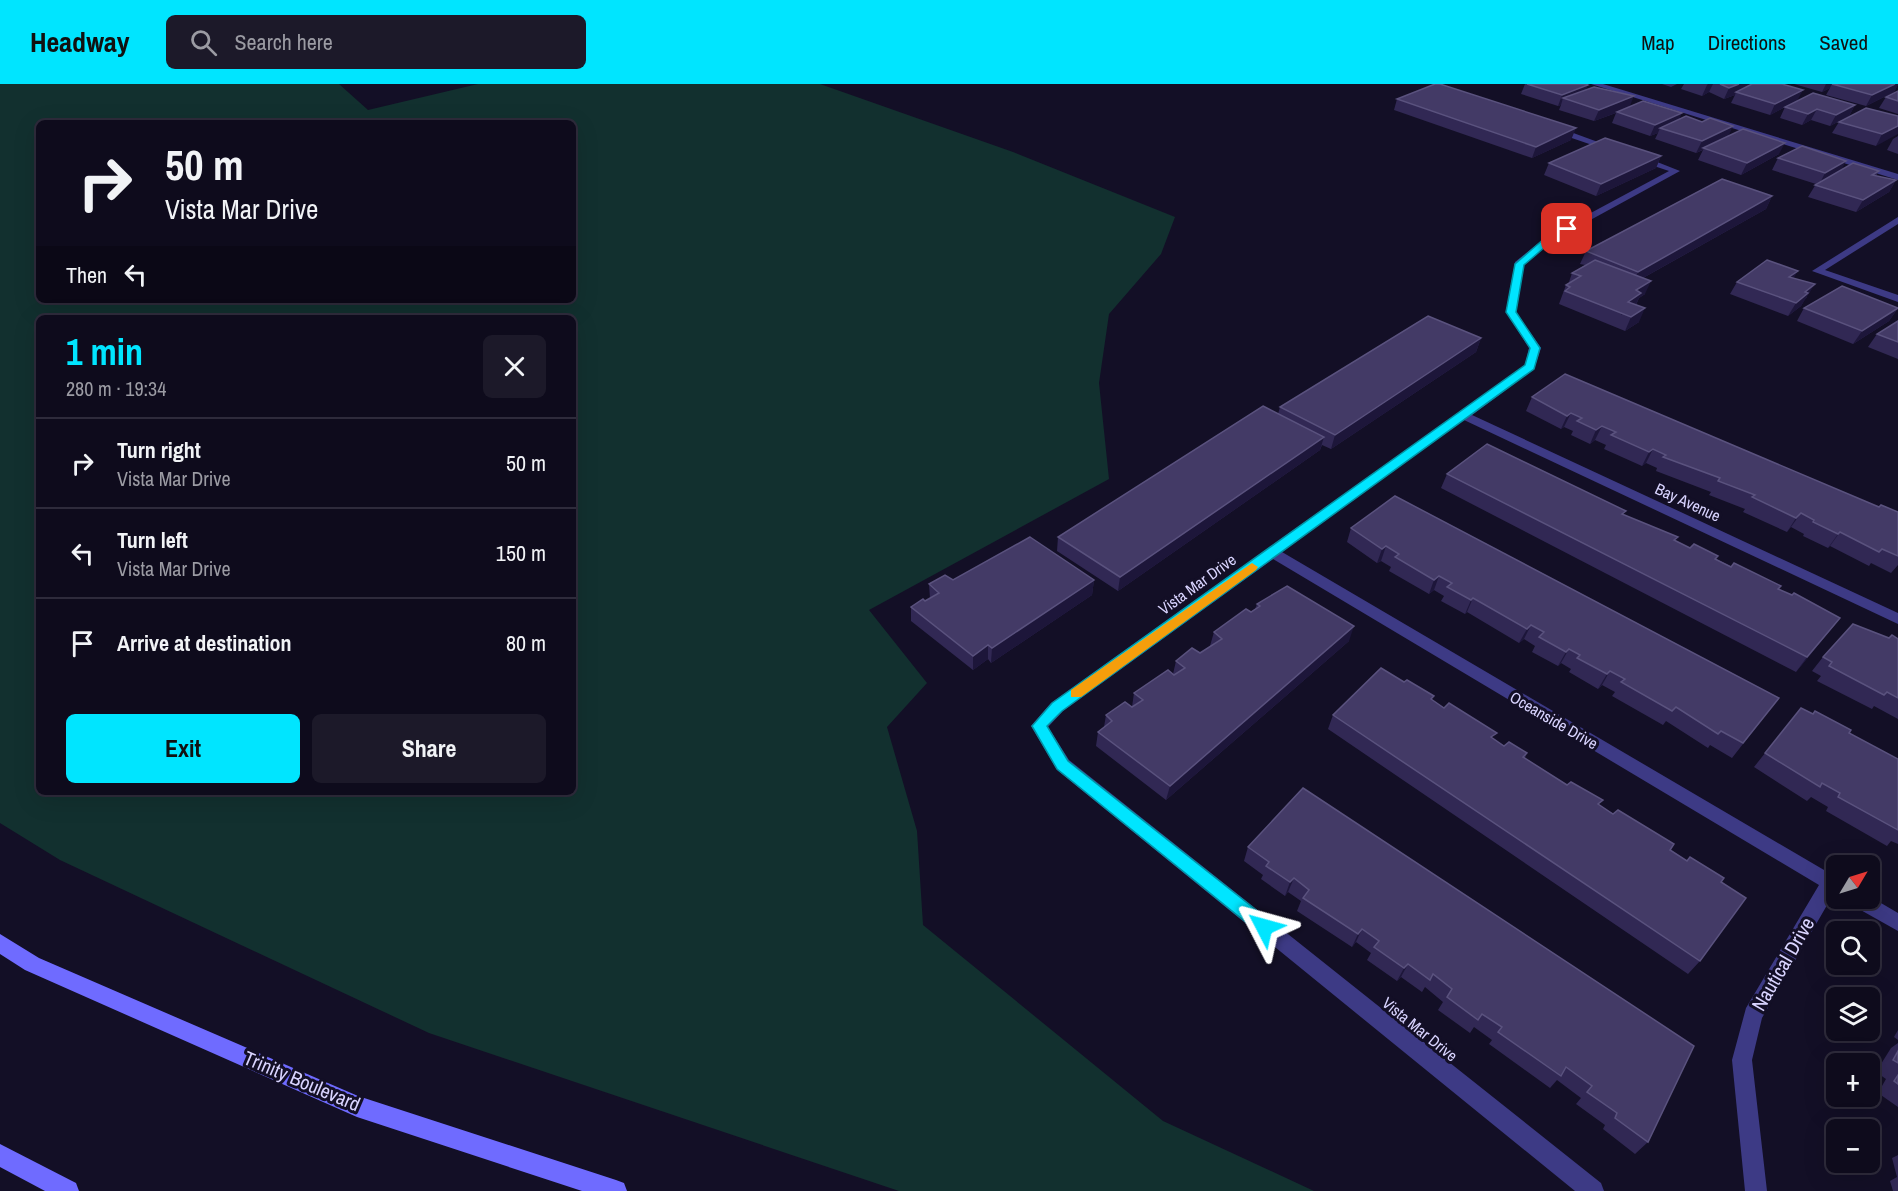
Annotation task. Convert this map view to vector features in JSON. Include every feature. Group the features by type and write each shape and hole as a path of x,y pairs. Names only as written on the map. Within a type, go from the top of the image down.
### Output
{"main road":[{"name":"Trinity Boulevard","path":"0,943 32,964 357,1106 616,1191"},
{"path":"0,1155 68,1191"}],"street":[{"path":"1596,84 1898,177"},
{"name":"Vista Mar Drive","path":"1543,125 1676,171 1549,239 1519,264 1511,312 1535,348 1530,366 1057,707 1039,726 1063,765 1593,1191"},
{"path":"1898,220 1818,271 1898,299"},
{"name":"Bay Avenue","path":"1463,415 1898,619"},
{"name":"Oceanside Drive","path":"1272,552 1826,880"},
{"name":"Nautical Drive","path":"1756,1191 1742,1060 1747,1037 1753,1015 1826,895"},
{"path":"1875,909 1898,923"}],"green space":[{"path":"0,84 339,84 368,110 478,84 820,84 1013,152 1175,217 1161,254 1109,314 1099,383 1109,479 869,610 927,683 887,727 917,831 923,925 1163,1121 1314,1191 899,1191 429,1033 60,860 0,823"}],"building":[{"path":"1435,84 1576,128 1536,147 1397,99"},
{"path":"1527,84 1586,84 1588,85 1562,95"},
{"path":"1720,84 1739,84 1729,88"},
{"path":"1752,84 1782,84 1803,90 1775,104 1736,92"},
{"path":"1832,84 1895,84 1872,95"},
{"path":"1594,87 1634,96 1599,110 1563,98"},
{"path":"1898,91 1898,101 1886,97"},
{"path":"1813,93 1855,105 1836,115 1817,109 1808,114 1785,107"},
{"path":"1643,101 1682,113 1655,125 1617,112"},
{"path":"1866,108 1898,116 1898,126 1882,134 1839,122"},
{"path":"1686,116 1702,122 1710,118 1733,126 1702,141 1660,128"},
{"path":"1743,129 1785,143 1747,163 1703,148"},
{"path":"1605,138 1661,156 1601,184 1549,163"},
{"path":"1802,146 1846,161 1825,173 1778,158"},
{"path":"1853,163 1879,171 1872,175 1896,180 1863,200 1815,185"},
{"path":"1722,179 1772,196 1638,272 1586,251"},
{"path":"1595,260 1651,281 1636,290 1641,293 1628,302 1645,308 1631,317 1565,291 1570,287 1566,285 1581,276 1572,273"},
{"path":"1767,260 1798,271 1789,277 1815,284 1796,303 1737,282"},
{"path":"1842,286 1898,308 1862,331 1804,308"},
{"path":"1428,316 1481,338 1335,435 1280,407"},
{"path":"1898,321 1898,342 1877,334"},
{"path":"1565,374 1879,507 1881,505 1898,512 1898,556 1882,549 1879,552 1840,532 1838,534 1813,522 1814,520 1801,513 1796,518 1752,497 1755,495 1718,481 1720,478 1663,457 1666,455 1653,449 1649,452 1611,435 1616,432 1602,426 1596,430 1577,421 1582,418 1571,413 1567,416 1532,397"},
{"path":"1263,406 1324,437 1120,577 1058,537"},
{"path":"1487,444 1626,511 1622,514 1678,537 1674,540 1690,548 1694,544 1718,556 1715,559 1731,567 1734,563 1781,586 1778,589 1792,595 1794,593 1840,618 1807,657 1447,474"},
{"path":"1395,496 1779,698 1743,743 1721,731 1718,734 1676,707 1672,711 1621,682 1625,679 1610,671 1607,674 1577,658 1580,655 1569,649 1566,652 1539,637 1544,632 1531,625 1527,629 1473,598 1471,600 1447,587 1452,583 1439,576 1434,580 1395,557 1399,554 1386,546 1382,549 1351,528"},
{"path":"1030,537 1094,580 992,648 988,645 973,656 911,607 939,593 929,584 945,575 953,580"},
{"path":"1287,586 1354,626 1170,786 1098,732 1112,721 1106,715 1125,702 1132,707 1143,700 1134,693 1168,670 1174,675 1185,668 1176,661 1192,648 1200,653 1222,639 1214,632 1246,609 1251,612 1260,606 1257,604"},
{"path":"1853,624 1889,638 1892,635 1898,639 1898,698 1887,692 1884,695 1829,666 1832,662 1823,657"},
{"path":"1381,668 1434,696 1431,699 1444,708 1449,703 1497,733 1491,737 1504,746 1509,742 1527,753 1523,757 1567,785 1571,782 1603,800 1598,804 1613,814 1618,810 1674,844 1670,850 1687,861 1690,857 1724,878 1721,882 1746,898 1700,961 1333,715"},
{"path":"1801,708 1813,714 1815,711 1851,730 1849,733 1898,759 1898,830 1838,797 1840,793 1822,783 1820,787 1765,753"},
{"path":"1303,788 1694,1046 1648,1142 1615,1118 1617,1113 1587,1092 1592,1086 1566,1067 1561,1076 1498,1032 1502,1027 1482,1014 1478,1020 1447,997 1452,989 1433,974 1430,980 1408,964 1404,968 1374,947 1379,941 1362,929 1358,934 1303,898 1309,890 1294,878 1290,882 1266,866 1269,862 1248,847"},
{"path":"1898,1051 1898,1063 1893,1060"}],"slow traffic":[{"path":"1076,694 1252,567"}],"route":[{"path":"1264,927 1063,765 1039,726 1057,707 1530,366 1535,348 1511,312 1519,264 1549,239 1567,229"}]}
